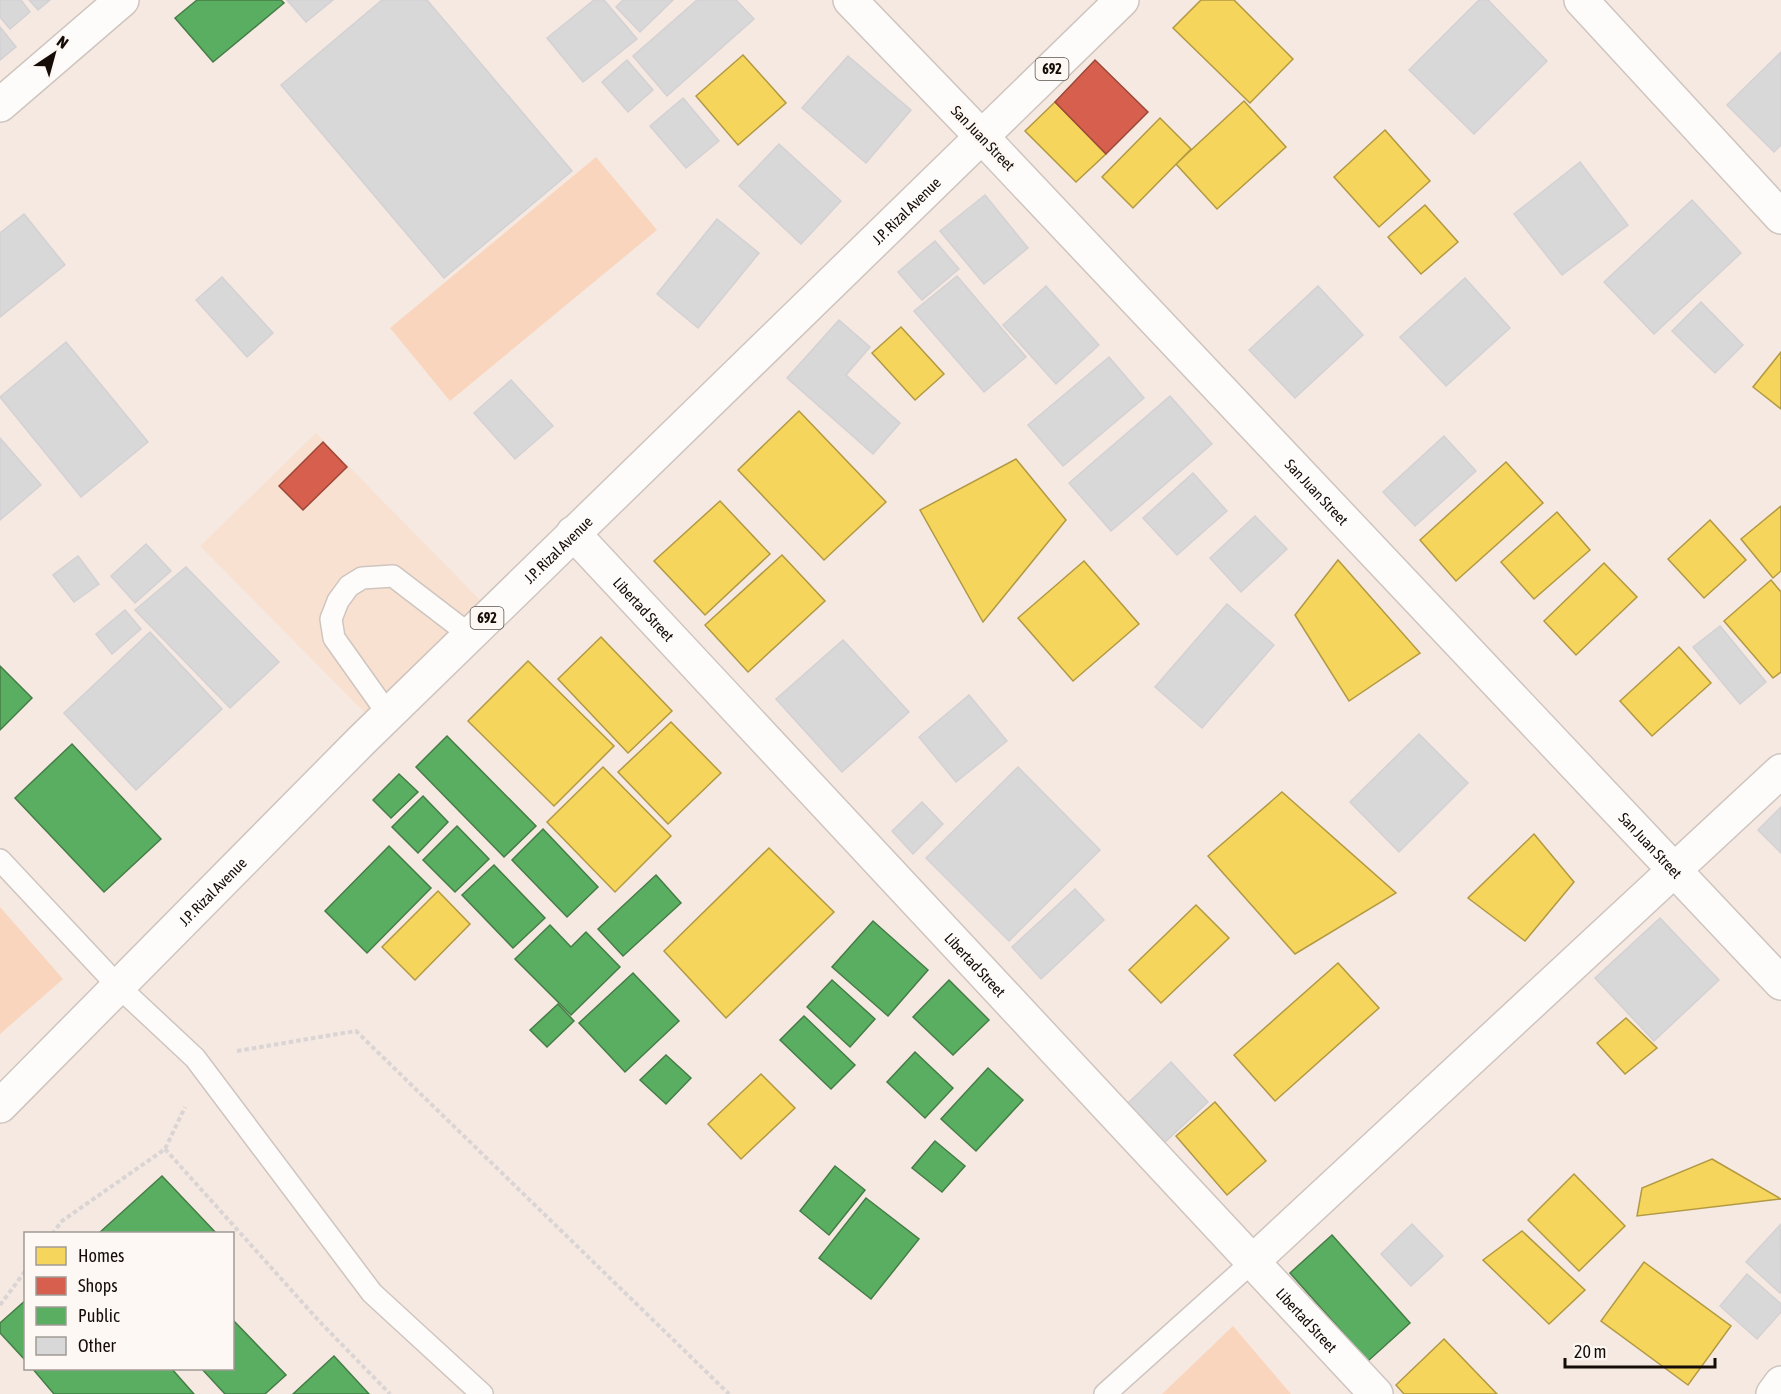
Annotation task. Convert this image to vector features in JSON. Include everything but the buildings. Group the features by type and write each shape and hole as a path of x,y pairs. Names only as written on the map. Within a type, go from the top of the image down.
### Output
{"street":[{"path":"0,105 122,0"},
{"name":"San Juan Street","path":"850,0 1781,983"},
{"name":"J.P. Rizal Avenue","path":"0,1106 388,714 1122,0"},
{"path":"1581,0 1781,217"},
{"name":"Libertad Street","path":"573,533 1376,1394"},
{"path":"1252,1262 1781,771"},
{"path":"1773,1394 1781,1383"}],"lane":[{"path":"388,714 334,638 332,619 338,601 350,586 362,578 393,576 470,635"},
{"path":"0,860 119,987 195,1058 372,1293 482,1394"},
{"path":"1105,1394 1252,1262"}],"path":[{"path":"195,1058 356,1031 729,1394"},
{"path":"53,1232 62,1221 165,1149 319,1321 390,1394"},
{"path":"0,1305 24,1273"}],"shaded area":[{"path":"596,157 657,230 450,401 390,328"},
{"path":"316,433 483,603 368,716 200,546"},
{"path":"0,907 63,979 0,1034"},
{"path":"1233,1326 1291,1394 1162,1394"}]}
